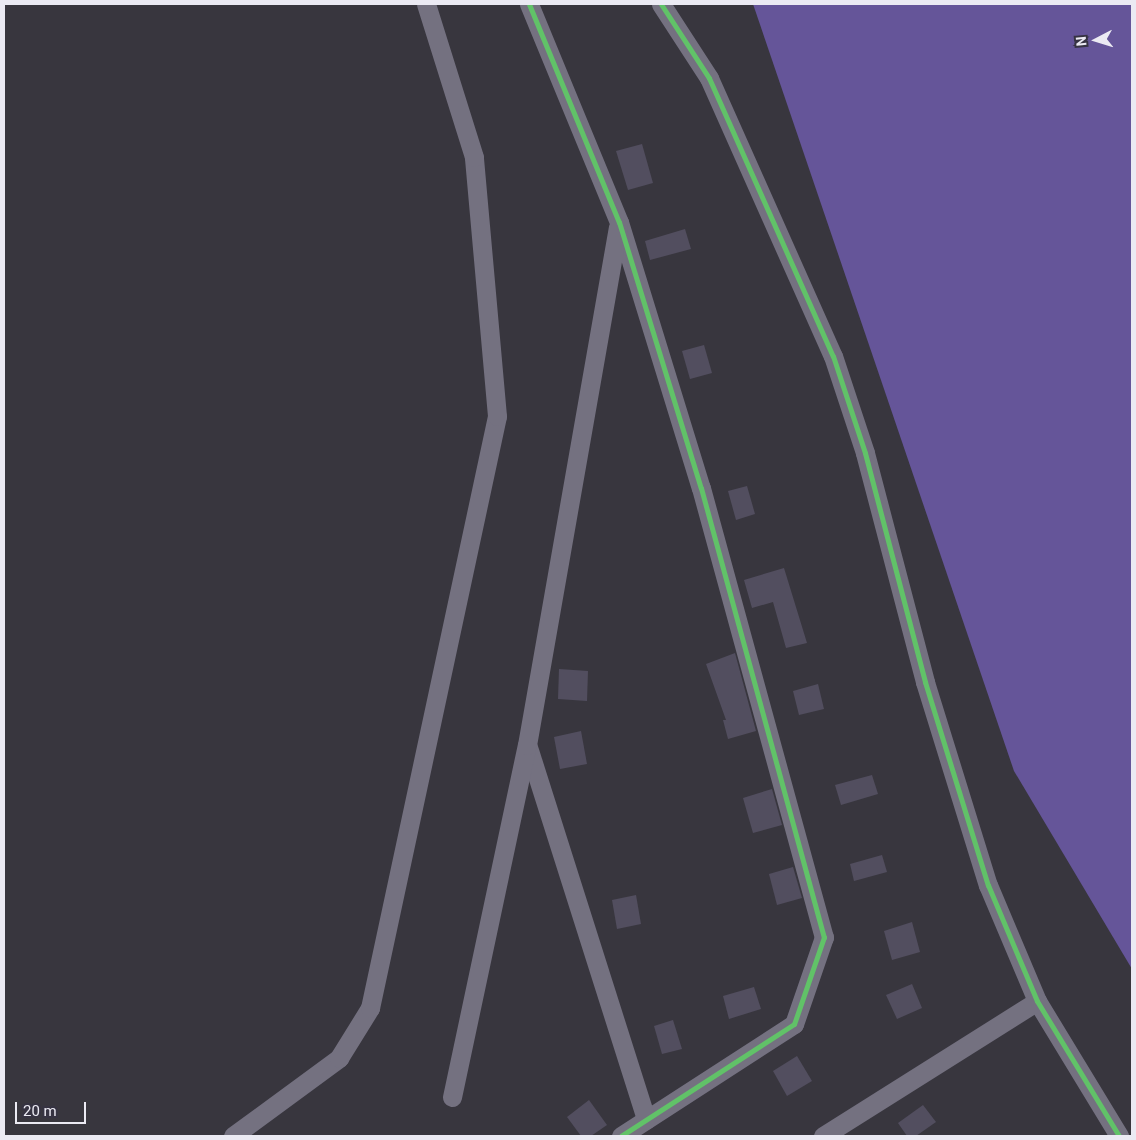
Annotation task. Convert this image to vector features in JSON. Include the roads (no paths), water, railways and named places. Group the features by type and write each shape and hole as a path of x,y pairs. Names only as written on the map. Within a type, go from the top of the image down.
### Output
{"street":[{"path":"233,1136 339,1058 370,1008 497,416 474,157 426,4"},
{"path":"529,4 619,222 701,488 824,937 794,1024 620,1136"},
{"path":"661,4 709,78 833,356 865,453 925,682 988,885 1037,1001 1119,1136"},
{"path":"452,1097 527,744 619,222"},
{"path":"527,744 646,1120"},
{"path":"823,1136 1037,1001"}]}
